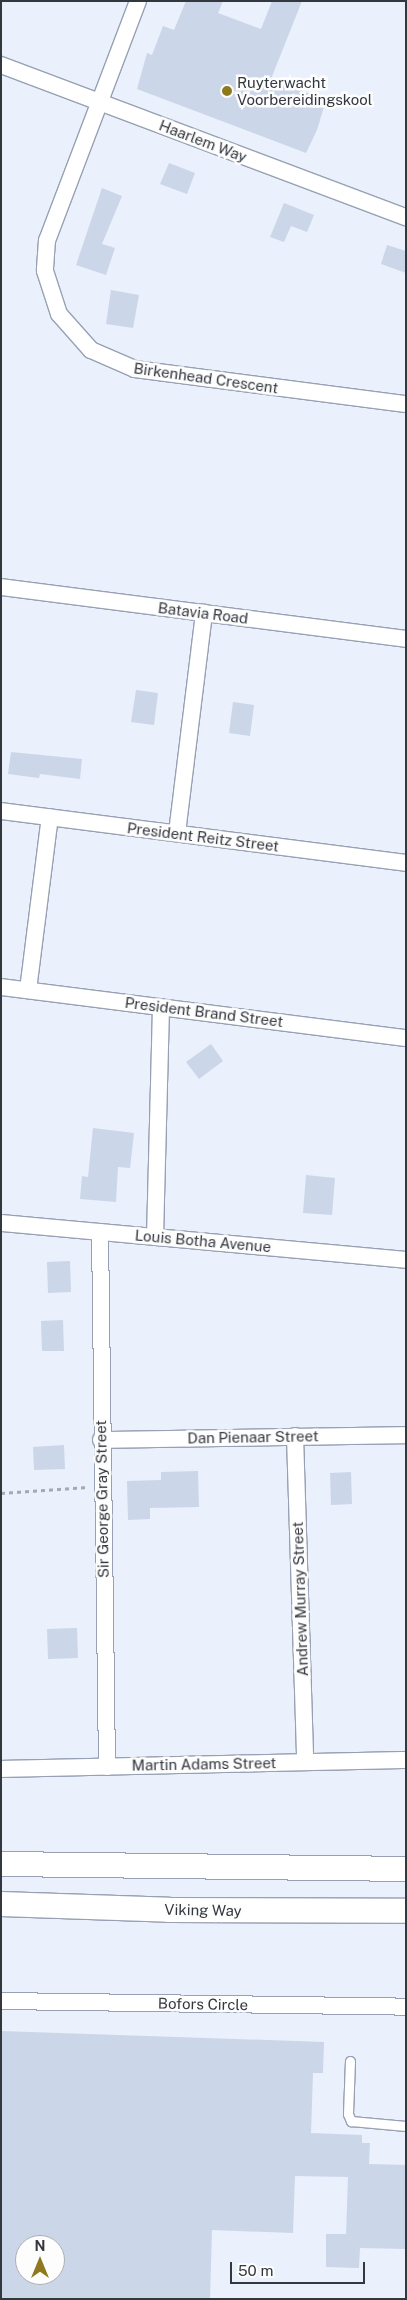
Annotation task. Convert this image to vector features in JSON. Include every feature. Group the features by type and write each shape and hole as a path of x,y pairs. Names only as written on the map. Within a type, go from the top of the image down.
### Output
{"main road":[{"path":"1,1864 406,1869"},
{"name":"Viking Way","path":"1,1904 169,1910 406,1911"}],"street":[{"name":"Birkenhead Crescent","path":"138,1 51,225 45,255 52,301 78,340 104,359 135,369 406,404"},
{"name":"Haarlem Way","path":"1,65 406,218"},
{"name":"Batavia Road","path":"1,587 406,639"},
{"path":"177,834 204,613"},
{"name":"President Reitz Street","path":"1,811 406,863"},
{"path":"28,990 50,817"},
{"name":"President Brand Street","path":"1,987 406,1038"},
{"path":"155,1237 161,1007"},
{"name":"Louis Botha Avenue","path":"1,1223 406,1260"},
{"name":"Sir George Gray Street","path":"100,1232 101,1440 107,1767"},
{"name":"Dan Pienaar Street","path":"101,1440 406,1435"},
{"name":"Andrew Murray Street","path":"295,1436 305,1762"},
{"name":"Martin Adams Street","path":"1,1769 406,1760"},
{"name":"Bofors Circle","path":"1,2000 406,2007"}],"lane":[{"path":"350,2061 348,2114 351,2121 406,2126"}],"path":[{"path":"1,1493 102,1486"}],"building":[{"name":"Ruyterwacht Voorbereidingskool","path":"186,1 223,1 218,13 261,29 272,1 302,1 271,79 326,100 317,130 306,153 137,89 147,53 152,55 163,26 174,30"},
{"path":"169,163 195,173 187,194 160,184"},
{"path":"102,188 122,196 102,244 115,248 106,275 76,265"},
{"path":"284,203 314,215 307,232 291,226 284,242 270,237"},
{"path":"387,245 406,251 406,273 381,264"},
{"path":"111,290 139,295 133,328 106,324"},
{"path":"136,690 158,693 154,725 131,722"},
{"path":"233,702 254,705 250,736 229,733"},
{"path":"11,752 82,759 80,779 40,774 39,778 8,774"},
{"path":"211,1044 223,1061 199,1079 186,1062"},
{"path":"93,1128 134,1133 130,1168 118,1167 116,1202 80,1199 82,1176 88,1177"},
{"path":"306,1175 335,1178 332,1215 303,1213"},
{"path":"70,1261 71,1292 48,1293 47,1262"},
{"path":"63,1320 64,1351 42,1351 41,1321"},
{"path":"64,1445 65,1469 34,1470 33,1447"},
{"path":"198,1471 199,1507 150,1508 150,1519 128,1520 127,1481 161,1480 161,1472"},
{"path":"351,1472 352,1504 331,1505 330,1473"},
{"path":"77,1628 78,1658 48,1659 47,1629"},
{"path":"1,2031 324,2042 323,2073 313,2073 311,2133 362,2135 362,2143 370,2143 369,2164 406,2165 406,2249 360,2248 359,2268 326,2267 326,2234 346,2234 348,2177 295,2176 293,2233 212,2230 210,2299 1,2299"}],"place":[{"name":"Ruyterwacht Voorbereidingskool","path":"227,91"}]}
